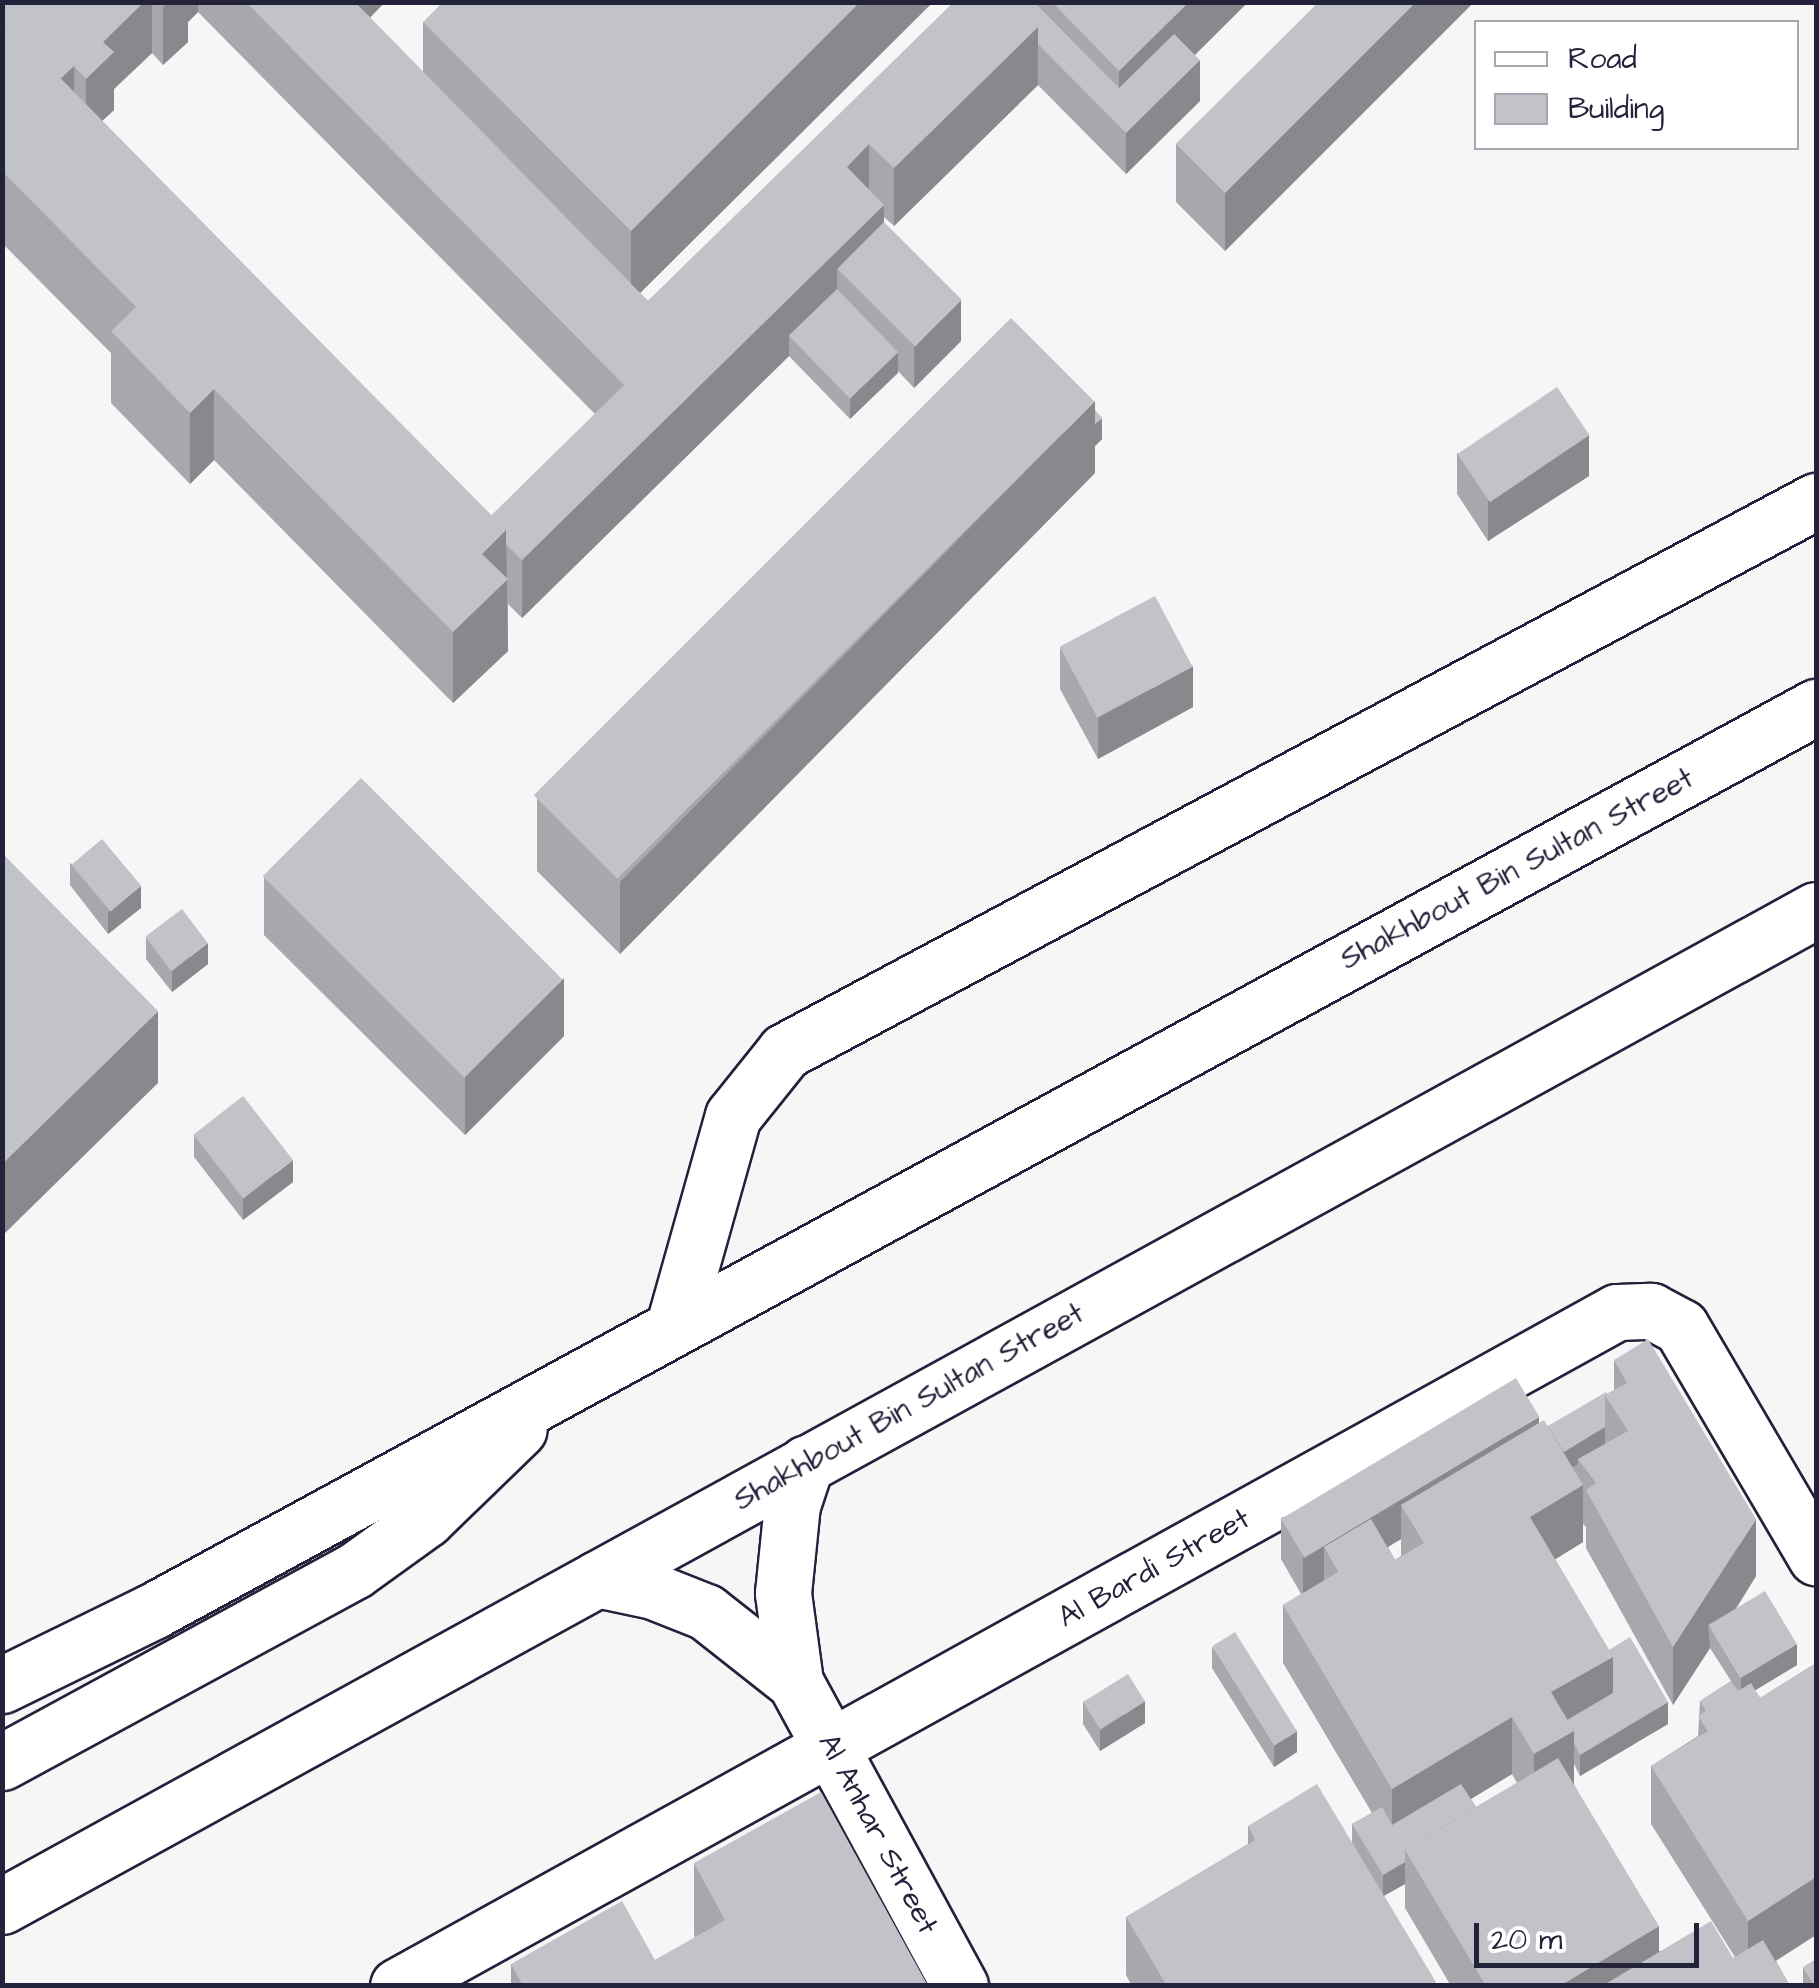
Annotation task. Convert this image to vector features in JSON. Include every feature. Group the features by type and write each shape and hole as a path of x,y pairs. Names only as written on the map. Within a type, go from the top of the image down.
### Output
{"main road":[{"path":"675,1322 733,1116 785,1051 1816,501"},
{"name":"Shakhbout Bin Sultan Street","path":"2,1686 152,1610 675,1322 1816,707"},
{"name":"Shakhbout Bin Sultan Street","path":"2,1906 1816,910"},
{"name":"Al Bardi Street","path":"398,1986 1617,1312 1651,1311 1682,1328 1816,1557"},
{"path":"2,1762 354,1571 492,1460 550,1393"},
{"name":"Al Anhar Street","path":"795,1682 784,1593 786,1549 806,1463"},
{"name":"Al Anhar Street","path":"597,1579 653,1590 706,1612 795,1682 960,1986"},
{"path":"2,1655 152,1610"}],"building":[{"path":"8,2 144,2 103,42 114,52 86,79 74,66 60,79 10,27 2,33 2,7"},
{"path":"246,2 355,2 648,301 954,2 1014,2 1038,27 894,168 869,144 847,167 884,205 522,560 506,544 506,530 491,516 624,385"},
{"path":"443,2 860,2 631,231 423,22"},
{"path":"1013,2 1034,2 1119,88 1174,34 1200,60 1126,133 1038,44 1038,27"},
{"path":"1052,2 1189,2 1119,71"},
{"path":"1319,2 1416,2 1225,193 1176,144"},
{"path":"10,27 506,530 482,554 508,579 453,632 214,389 190,413 111,331 136,307 2,171 2,34"},
{"path":"884,222 962,300 915,346 837,269"},
{"path":"837,289 898,352 850,399 789,336"},
{"path":"1011,318 1094,401 617,879 534,795"},
{"path":"1557,387 1589,435 1490,502 1458,454"},
{"path":"1155,596 1193,667 1097,717 1060,647"},
{"path":"361,778 563,980 464,1078 263,876"},
{"path":"102,839 141,886 111,911 71,865"},
{"path":"2,853 158,1011 2,1164"},
{"path":"182,909 208,943 171,971 145,937"},
{"path":"243,1096 293,1160 243,1199 193,1135"},
{"path":"1648,1339 1756,1519 1673,1647 1586,1490 1596,1483 1578,1459 1628,1431 1605,1395 1627,1383 1614,1360"},
{"path":"1516,1378 1539,1417 1304,1558 1281,1519"},
{"path":"1606,1392 1605,1427 1564,1452 1548,1426"},
{"path":"1544,1420 1583,1485 1530,1517 1613,1657 1551,1692 1574,1731 1534,1754 1512,1717 1392,1789 1283,1605 1338,1572 1324,1547 1371,1519 1395,1560 1424,1543 1401,1505"},
{"path":"1765,1591 1797,1644 1740,1678 1708,1625"},
{"path":"1235,1632 1297,1731 1274,1746 1212,1646"},
{"path":"1630,1637 1668,1702 1580,1755 1567,1720 1613,1693 1613,1657 1609,1650"},
{"path":"1816,1663 1816,1877 1748,1921 1651,1766 1708,1731 1698,1716 1706,1711 1700,1701 1731,1681 1738,1691 1751,1683 1760,1698"},
{"path":"1128,1674 1145,1701 1100,1729 1083,1702"},
{"path":"1558,1758 1659,1926 1560,1986 1486,1986 1405,1850"},
{"path":"1317,1784 1438,1986 1167,1986 1126,1917 1255,1840 1248,1826"},
{"path":"1461,1784 1476,1807 1405,1850 1405,1862 1383,1875 1352,1824 1382,1807 1392,1825"},
{"path":"821,1792 928,1986 523,1986 511,1964 622,1901 655,1960 725,1920 694,1863"},
{"path":"1711,1921 1733,1958 1763,1940 1790,1986 1602,1986"},
{"path":"1816,1959 1816,1979 1812,1982 1803,1967"}]}
